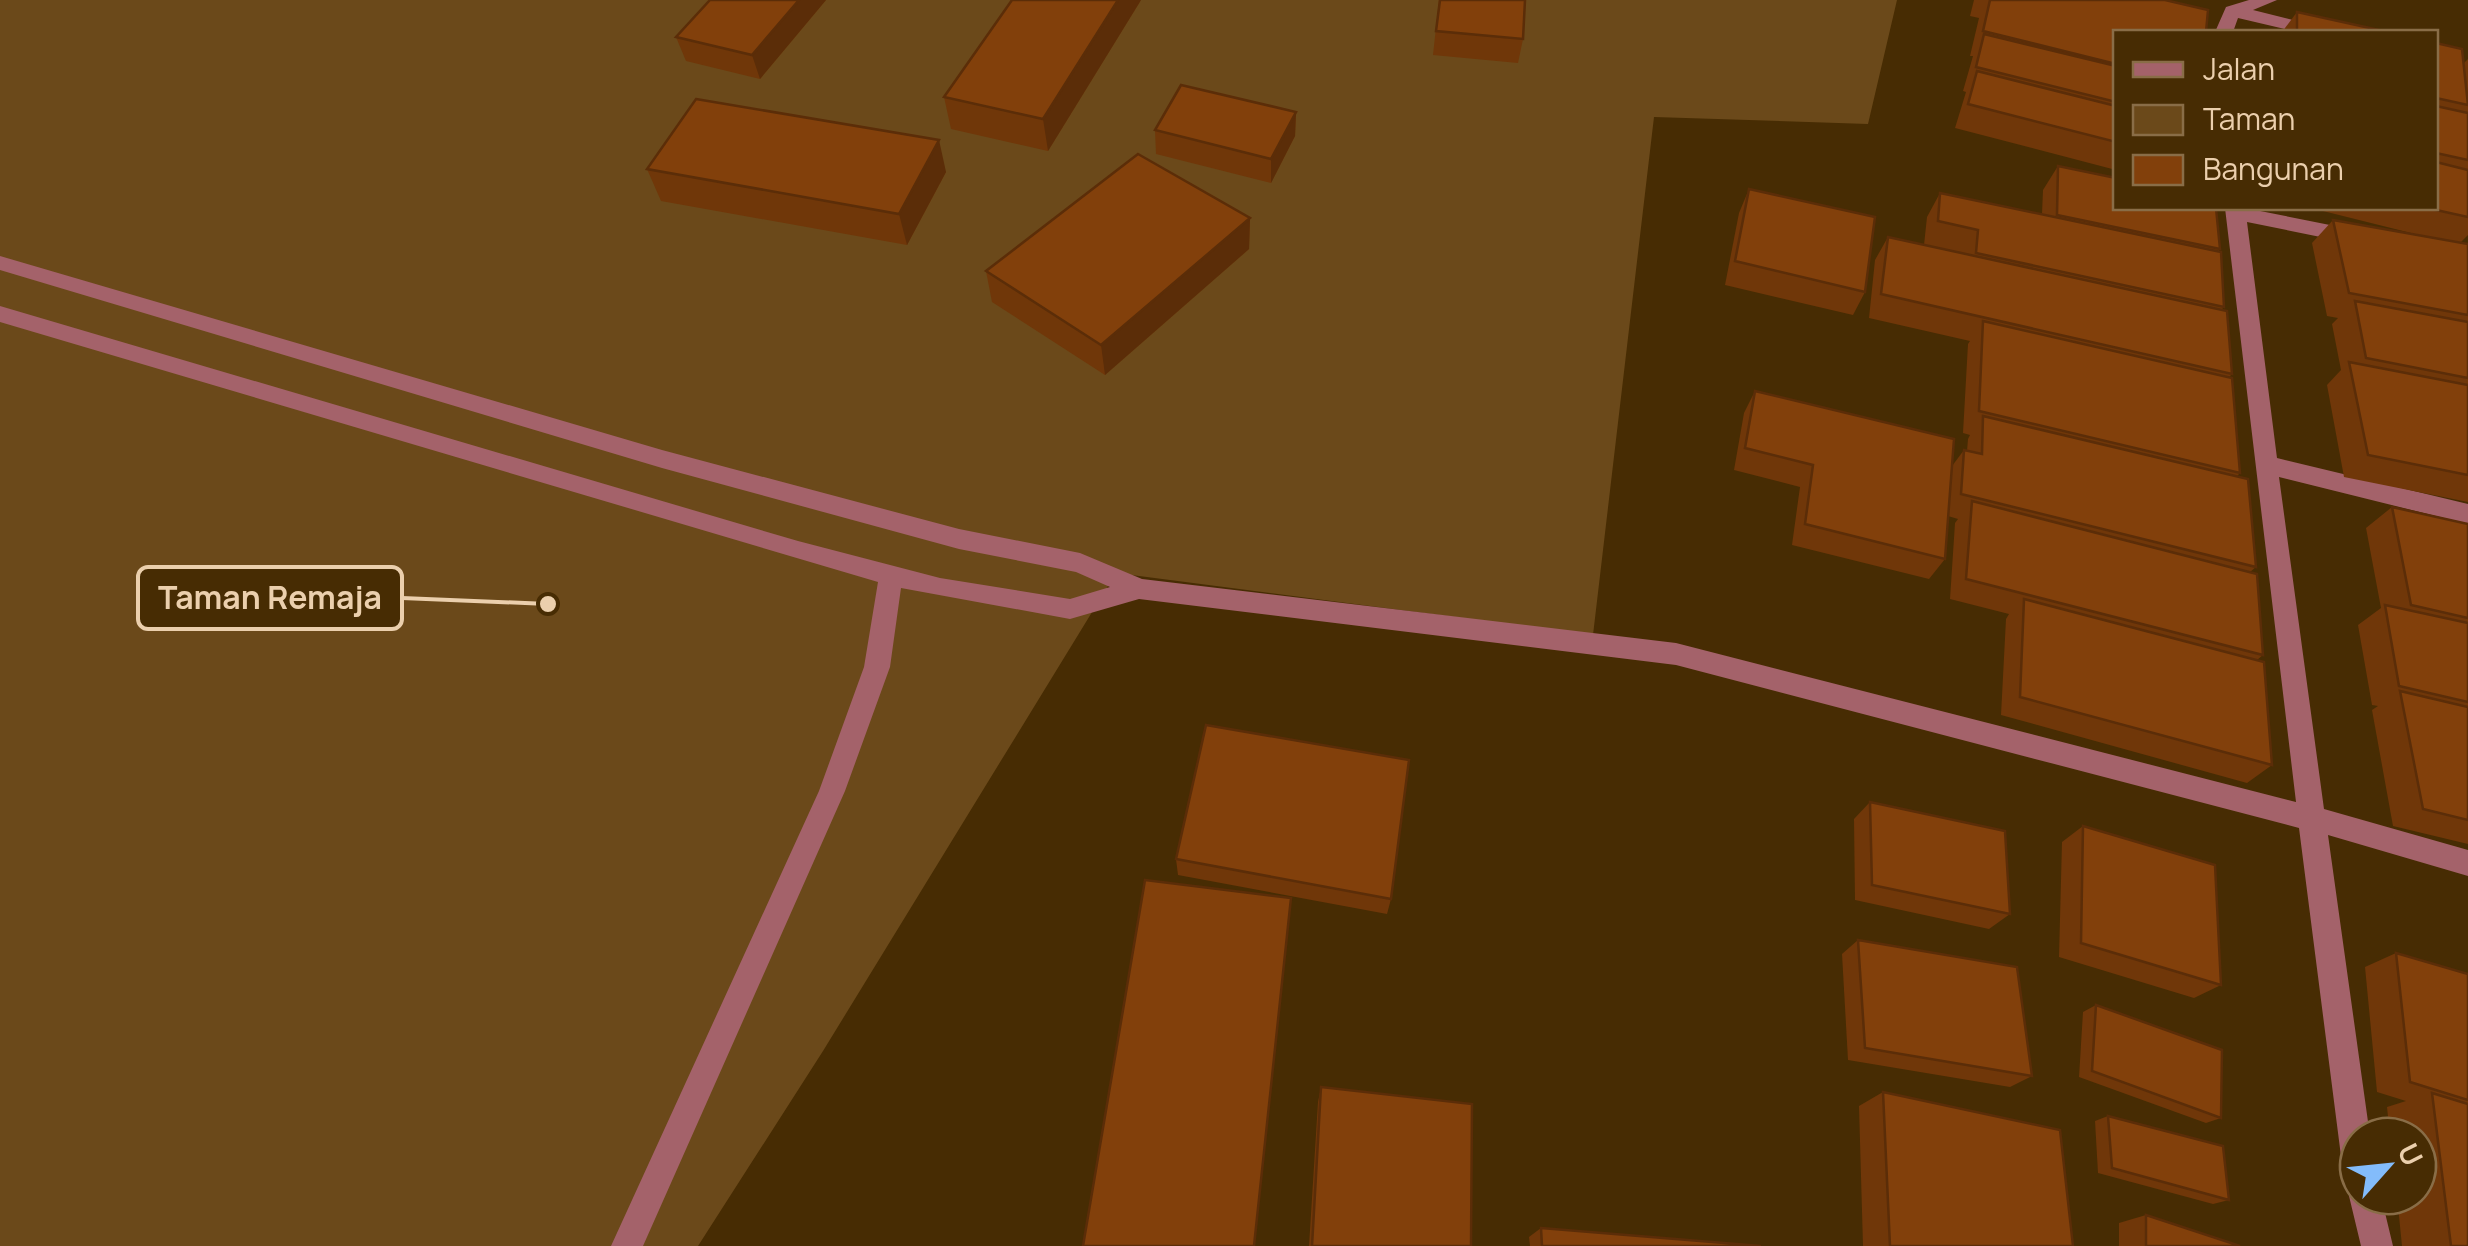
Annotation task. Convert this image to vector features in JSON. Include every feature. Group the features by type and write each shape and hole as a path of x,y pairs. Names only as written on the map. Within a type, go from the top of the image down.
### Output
{"street":[{"path":"2232,11 2268,0"},
{"path":"2225,30 2232,11"},
{"path":"2232,11 2312,30"},
{"path":"2351,1116 2310,818 2236,210 2371,240"},
{"path":"0,263 662,459 960,539 1080,562 1140,588 1676,654 2310,818 2468,863"},
{"path":"0,314 798,551 940,588 1070,609 1140,588"},
{"path":"2265,464 2468,514"},
{"path":"627,1246 832,791 876,667 890,575"},
{"path":"2369,1216 2376,1246"}],"green space":[{"path":"0,0 1897,0 1868,124 1654,117 1593,635 1116,573 823,1051 698,1246 0,1246"}],"building":[{"path":"710,0 799,0 752,55 676,37"},
{"path":"1012,0 1118,0 1043,119 944,97"},
{"path":"1440,0 1525,0 1523,39 1436,31"},
{"path":"1990,0 2165,0 2208,10 2206,30 2113,30 2113,63 1983,31"},
{"path":"2297,12 2379,30 2297,30"},
{"path":"1984,34 2113,65 2113,101 1976,67"},
{"path":"2438,43 2462,49 2468,105 2438,98"},
{"path":"1977,71 2113,105 2113,141 1968,104"},
{"path":"1181,85 1296,112 1271,159 1155,130"},
{"path":"696,99 939,140 899,214 647,169"},
{"path":"2438,106 2468,113 2468,160 2438,153"},
{"path":"1138,154 1250,218 1101,345 986,271"},
{"path":"2438,162 2468,170 2468,217 2436,210"},
{"path":"2058,166 2113,177 2113,210 2216,210 2220,249 2057,215"},
{"path":"1749,189 1875,217 1865,292 1735,261"},
{"path":"1940,193 2221,252 2224,307 1976,253 1978,230 1938,221"},
{"path":"2333,220 2468,244 2468,315 2349,293"},
{"path":"1888,237 2227,311 2232,374 1881,294"},
{"path":"2355,301 2468,322 2468,378 2366,358"},
{"path":"1983,321 2232,378 2240,473 1979,411"},
{"path":"2349,362 2468,385 2468,475 2368,455"},
{"path":"1755,391 1954,439 1945,559 1805,524 1813,465 1745,448"},
{"path":"1983,416 2248,479 2256,567 1961,494 1964,450 1982,454"},
{"path":"1972,501 2257,574 2263,655 1966,579"},
{"path":"2392,507 2468,524 2468,618 2411,605"},
{"path":"2024,599 2264,662 2272,765 2020,697"},
{"path":"2385,605 2468,623 2468,702 2399,686"},
{"path":"2400,691 2468,707 2468,820 2423,809"},
{"path":"1206,725 1409,760 1391,899 1176,859"},
{"path":"1870,802 2005,831 2010,914 1872,885"},
{"path":"2083,826 2215,865 2221,985 2081,943"},
{"path":"1145,880 1291,898 1254,1246 1083,1246"},
{"path":"1858,940 2017,967 2032,1076 1865,1048"},
{"path":"2396,953 2468,974 2468,1100 2410,1082"},
{"path":"2096,1005 2222,1050 2221,1118 2092,1071"},
{"path":"1321,1087 1472,1104 1471,1246 1312,1246"},
{"path":"1883,1092 2060,1130 2073,1246 1890,1246"},
{"path":"2432,1093 2468,1104 2468,1246 2451,1246 2438,1116 2435,1116"},
{"path":"2108,1116 2223,1146 2229,1200 2112,1168"},
{"path":"2146,1215 2240,1246 2146,1246"},
{"path":"1541,1228 1761,1246 1542,1246"}],"place":[{"name":"Taman Remaja","path":"548,604"}]}
